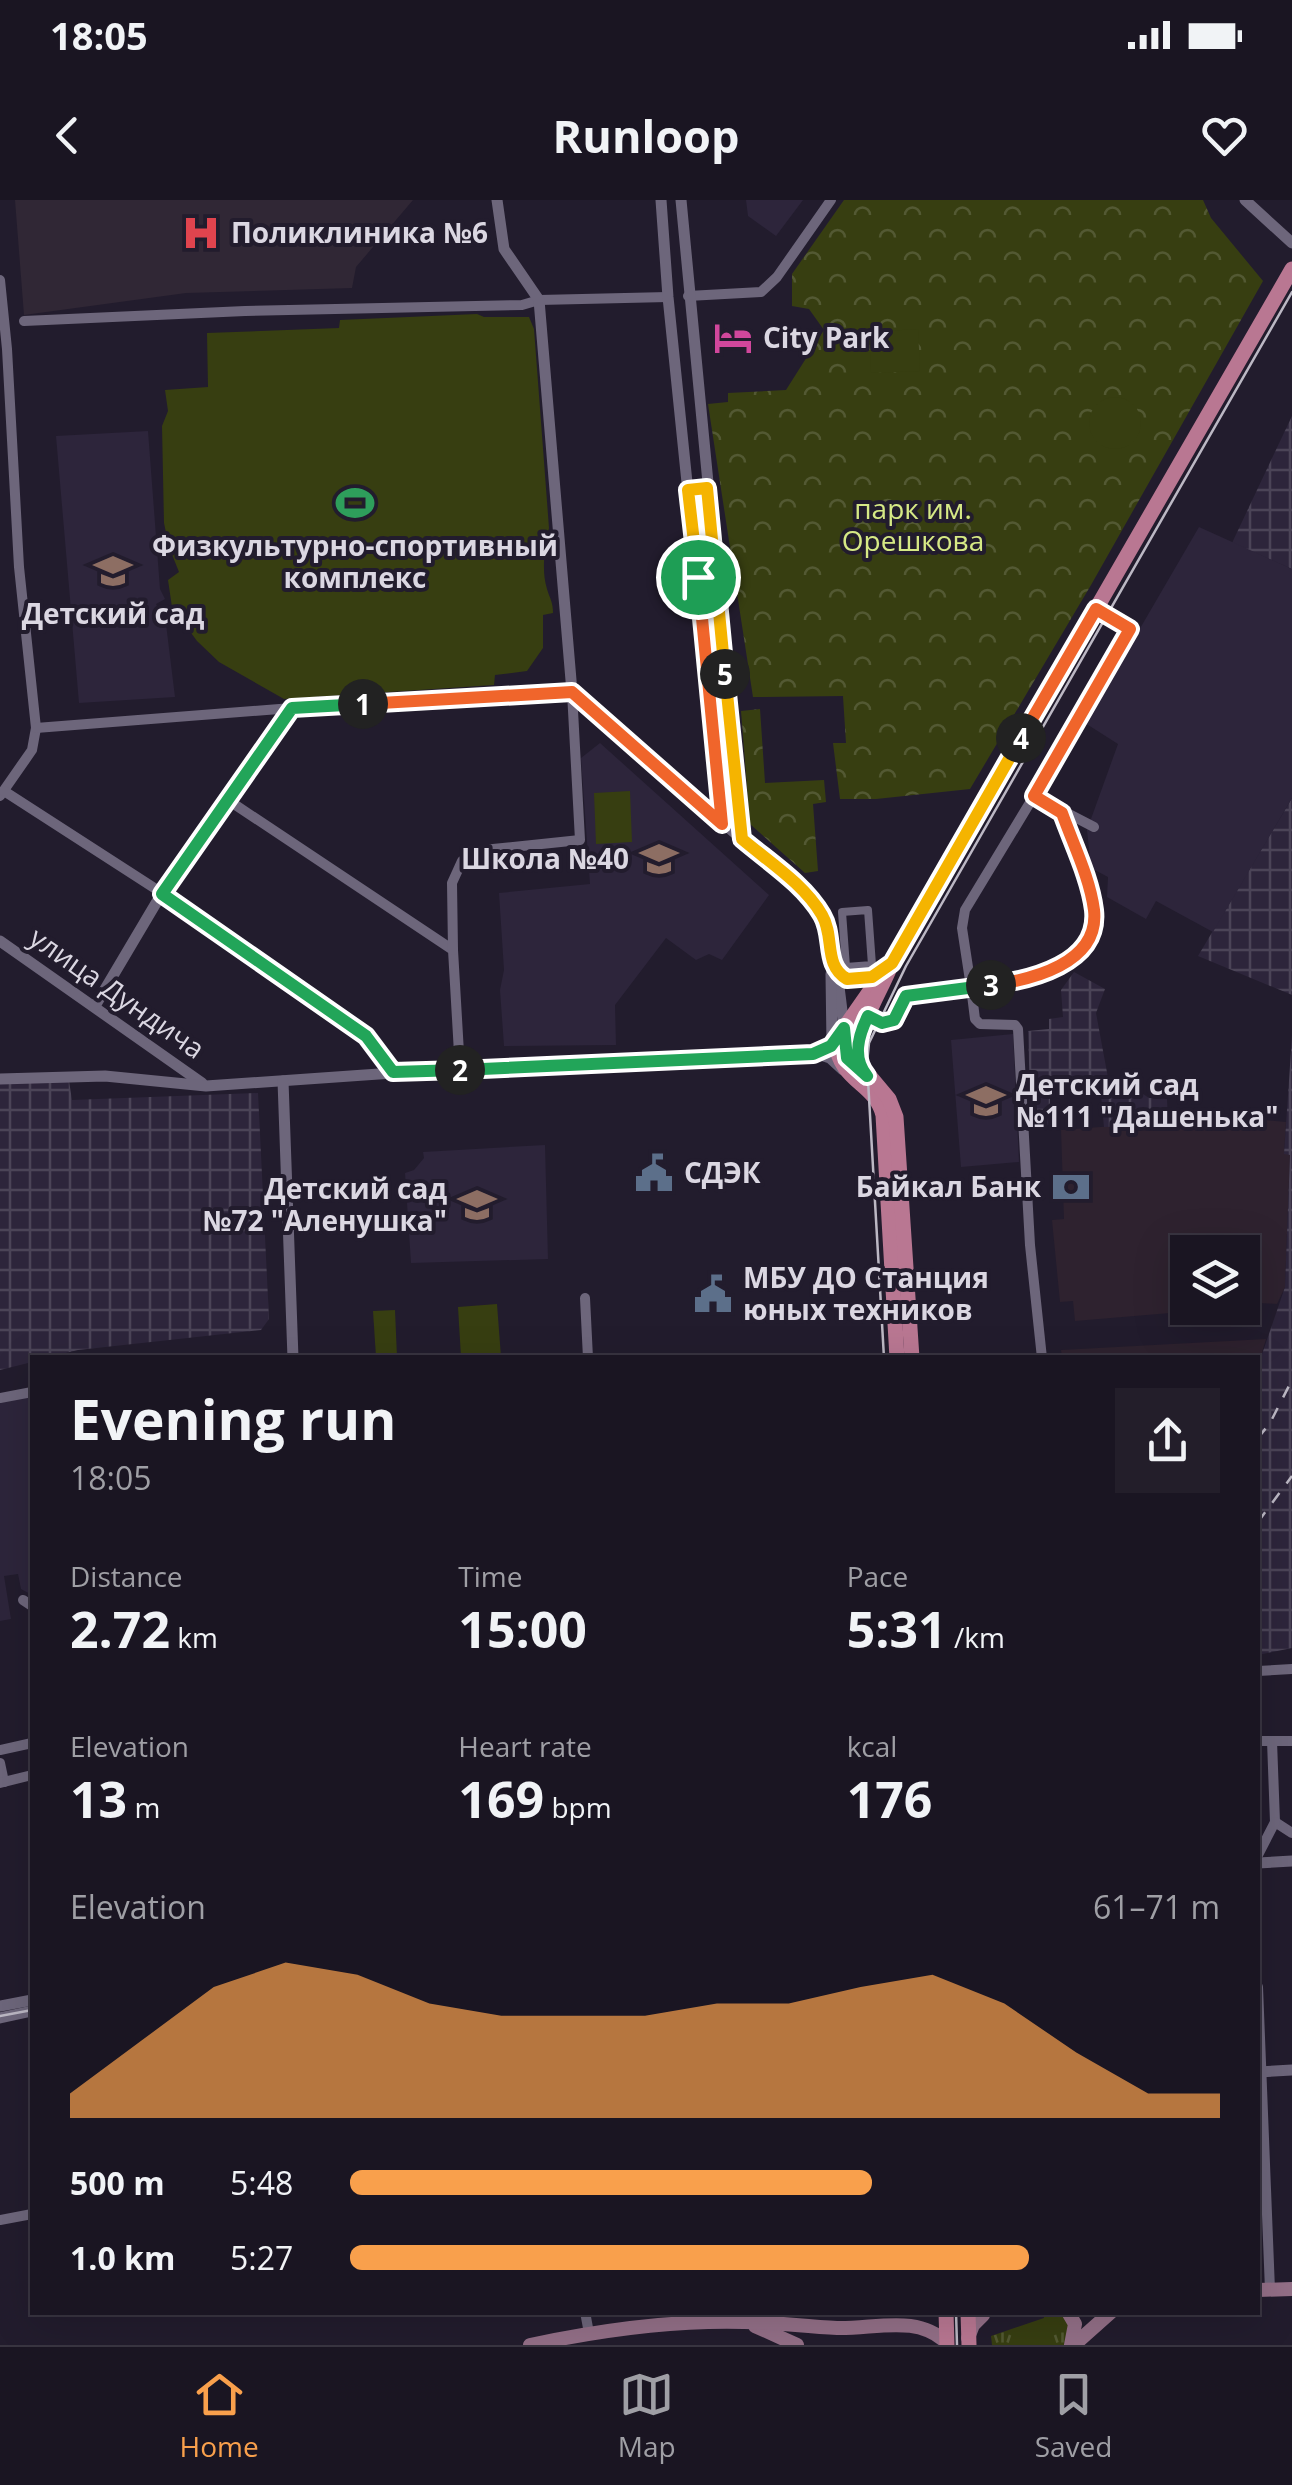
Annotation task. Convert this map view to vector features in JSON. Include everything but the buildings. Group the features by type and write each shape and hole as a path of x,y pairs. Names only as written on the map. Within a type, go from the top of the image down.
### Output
{"main road":[{"path":"912,1355 896,1117 880,1086 867,1076 858,1056 859,1039 892,963 1292,269"},
{"path":"892,963 839,1035 838,1060 872,1095 883,1115 896,1355"},
{"path":"1264,2290 1292,2289"},
{"path":"946,2315 947,2344"},
{"path":"968,2342 979,2315"},
{"path":"1070,2315 1075,2324 1072,2345"},
{"path":"1072,2345 1107,2315"},
{"path":"745,2322 797,2345"},
{"path":"530,2345 671,2323 745,2322 838,2328 923,2326 947,2344"},
{"path":"822,2345 828,2334 838,2328"}],"street":[{"path":"460,1070 452,882 462,861 483,850 580,840 572,692 539,300 504,249 497,200"},
{"path":"662,200 668,297 722,824"},
{"path":"681,200 742,839"},
{"path":"688,296 761,292 777,277 831,200"},
{"path":"1245,200 1292,243"},
{"path":"0,280 18,567 36,728 32,750 2,793 162,894 366,1036 393,1072"},
{"path":"24,320 668,297"},
{"path":"688,490 707,488"},
{"path":"1042,1355 1030,1245 1021,1037 1015,1025 980,1024 974,1018 962,928 966,910 1130,629 1096,609"},
{"path":"708,675 724,674"},
{"path":"36,728 572,692 797,886 826,922 840,974 858,980 872,977 892,963"},
{"path":"95,1006 162,894 292,708"},
{"path":"718,762 732,760"},
{"path":"1034,796 1094,828"},
{"path":"228,800 453,950"},
{"path":"868,1016 882,1023 894,1020 906,996 1018,982 1048,973 1076,952 1090,932 1094,908 1062,813"},
{"path":"839,966 872,966 868,910 842,912 839,966 839,1035 847,1058 867,1076"},
{"name":"улица Дундича","path":"0,941 206,1086"},
{"path":"815,1053 839,1035"},
{"path":"0,1079 104,1076 206,1086 393,1072 815,1053 830,1058 844,1070"},
{"path":"283,1080 292,1355"},
{"path":"585,1298 588,1355"},
{"path":"0,1398 30,1392"},
{"path":"1260,1671 1292,1669"},
{"path":"1260,1742 1292,1740"},
{"path":"1260,1851 1275,1822 1272,1741"},
{"path":"0,1750 30,1743"},
{"path":"0,1763 6,1781"},
{"path":"1275,1822 1292,1833"},
{"path":"1260,1863 1292,1861"},
{"path":"0,2006 30,2000"},
{"path":"0,2018 30,2011"},
{"path":"1264,2290 1260,2072 1292,2070"},
{"path":"0,2220 30,2214"},
{"path":"586,2315 589,2333"}],"shaded area":[{"name":"Поликлиника №6","path":"15,200 413,200 356,267 352,288 186,293 24,315"},
{"path":"746,200 803,200 776,236 748,216"},
{"path":"1292,416 1292,569 1232,543"},
{"name":"Детский сад","path":"148,431 160,589 165,599 156,604 166,624 175,697 79,703 56,436"},
{"path":"1199,527 1292,569 1292,798 1213,932 1156,901 1146,919 1107,897 1108,877 1091,868 1087,830 1118,744 1085,723"},
{"path":"600,743 769,895 722,960 709,954 696,960 666,938 615,1005 616,1045 504,1046 499,893 590,884 581,758"},
{"path":"1292,798 1292,995 1198,956"},
{"path":"1074,972 1105,989 1096,1013 1111,1094 1167,1099 1168,1125 1104,1127 1100,1084 1050,1085 1050,1125 1031,1126 1028,1031 1049,1029 1049,1019 1063,1017 1061,990"},
{"name":"Детский сад №111 \"Дашенька\"","path":"1013,1034 1019,1162 961,1167 951,1040"},
{"path":"1292,1036 1292,1648 1260,1655 1260,1360 1285,1287 1290,1155 1284,1154"},
{"path":"69,1081 72,1100 258,1093 269,1319 261,1330 30,1355 30,1362 0,1370 0,1084"},
{"path":"1232,1117 1286,1122 1284,1153 1290,1154 1285,1287 1277,1304 1260,1303 1260,1235 1170,1235 1170,1313 1075,1321 1073,1301 1060,1302 1052,1220 1064,1219 1061,1130"},
{"name":"Детский сад №72 \"Аленушка\"","path":"545,1145 548,1259 411,1263 405,1173 414,1170 424,1158 423,1152"},
{"path":"1266,1339 1260,1359 1260,1355 1062,1355 1061,1350"},
{"path":"30,1392 30,1594 21,1589 18,1574 4,1576 11,1619 0,1621 0,1399"}],"green space":[{"name":"парк им. Орешкова","path":"844,200 1203,200 1211,218 1263,281 970,789 840,799 833,743 846,743 843,696 753,697 708,404 728,402 728,393 786,390 824,330 809,309 792,306 792,274"},
{"name":"Физкультурно-спортивный комплекс","path":"477,314 529,317 534,329 549,528 544,574 553,613 543,615 543,648 527,671 495,675 494,685 284,699 219,662 197,641 172,607 168,580 179,572 164,523 162,426 168,411 165,390 208,387 207,333 339,328 340,320"},
{"path":"918,329 920,371 871,373 870,332"},
{"path":"1115,397 1133,405 1141,423 1133,441 1115,449 1097,441 1089,423 1097,405"},
{"path":"760,709 765,783 824,780 826,802 813,804 818,871 805,873 750,824 741,711"},
{"path":"630,791 632,842 596,844 594,793"},
{"path":"497,1304 501,1355 461,1355 458,1307"},
{"path":"395,1310 397,1355 376,1355 373,1311"},
{"path":"1062,2315 1069,2320 1064,2345 992,2345 991,2336"}],"tram line":[{"path":"884,1355 869,1043 906,966 1292,292"},
{"path":"0,2016 30,2010"},
{"path":"956,2315 957,2345"}],"railway":[{"path":"1260,1436 1292,1380"},
{"path":"1260,1519 1292,1476"}],"place":[{"name":"Поликлиника №6","path":"201,233"},
{"name":"City Park","path":"733,338"},
{"name":"Физкультурно-спортивный комплекс","path":"355,503"},
{"name":"Детский сад","path":"113,571"},
{"name":"Школа №40","path":"659,859"},
{"name":"Детский сад №111 \"Дашенька\"","path":"986,1101"},
{"name":"СДЭК","path":"654,1173"},
{"name":"Байкал Банк","path":"1071,1187"},
{"name":"Детский сад №72 \"Аленушка\"","path":"477,1205"},
{"name":"МБУ ДО Станция юных техников","path":"713,1294"}],"route":[{"path":"707,488 742,839 811,899 826,922 832,964 847,979 872,977 892,963 1096,609 1130,629 1034,796 1062,813 1094,908 1093,925 1076,952 1048,973 1018,982 906,996 894,1020 882,1023 868,1016 859,1039 858,1056 867,1076 847,1058 844,1028 831,1046 813,1054 393,1072 366,1036 162,894 292,708 572,692 722,824 698,577 688,490 707,488"}]}
